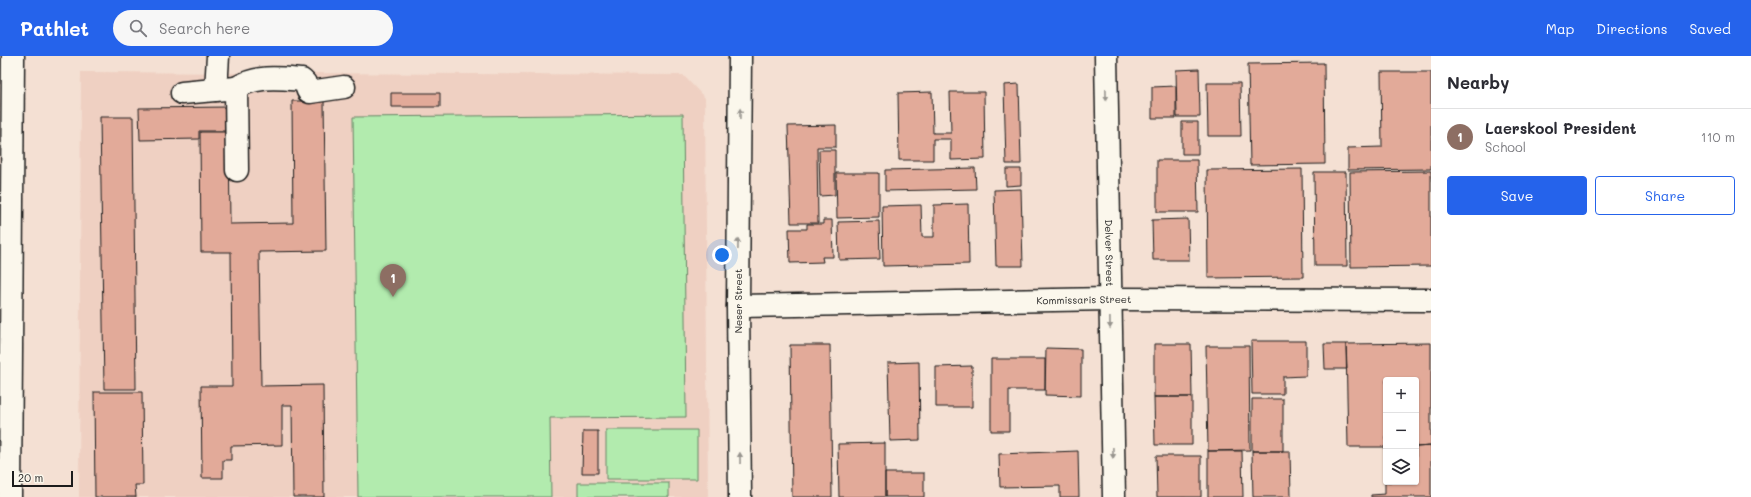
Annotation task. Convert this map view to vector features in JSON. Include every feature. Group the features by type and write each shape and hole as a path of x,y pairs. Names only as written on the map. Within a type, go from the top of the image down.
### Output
{"street":[{"path":"10,497 13,56"},
{"path":"218,56 226,89 237,170"},
{"name":"Neser Street","path":"740,56 738,306 740,497"},
{"name":"Delver Street","path":"1106,56 1114,497"},
{"path":"182,92 226,89 263,78 302,80 305,83 307,90 310,92 344,87"},
{"name":"Kommissaris Street","path":"738,306 1110,300 1431,300"}],"shaded area":[{"path":"81,72 683,75 705,98 708,497 79,497"}],"green space":[{"path":"683,114 686,417 550,418 551,497 358,497 353,117"},
{"path":"606,430 697,430 697,479 606,479"},
{"path":"578,483 669,483 669,497 578,497"}],"building":[{"path":"1324,63 1325,164 1250,165 1248,64"},
{"path":"1199,69 1200,117 1177,117 1176,70"},
{"path":"1381,72 1431,72 1431,169 1348,170 1348,148 1382,147"},
{"path":"1207,83 1240,83 1241,136 1208,136"},
{"path":"1019,84 1021,164 1006,164 1004,85"},
{"path":"1176,86 1176,118 1152,118 1152,87"},
{"path":"932,92 933,133 951,133 950,92 984,92 985,159 951,160 951,139 933,139 933,160 899,160 898,93"},
{"path":"391,93 440,93 440,107 391,107"},
{"path":"292,101 324,101 326,251 259,252 261,386 323,385 324,497 293,497 292,405 282,405 282,445 231,446 231,460 223,460 223,478 202,478 201,386 232,386 231,252 201,252 200,132 229,132 230,224 293,223"},
{"path":"229,107 229,131 199,131 199,139 140,140 139,108"},
{"path":"100,117 133,117 136,389 104,389"},
{"path":"1182,122 1198,122 1198,154 1182,154"},
{"path":"836,125 836,147 817,147 818,223 791,223 788,126"},
{"path":"819,150 835,150 835,195 820,196"},
{"path":"1157,160 1197,160 1198,212 1157,212"},
{"path":"975,168 976,189 885,191 885,170"},
{"path":"1006,169 1021,169 1021,185 1006,186"},
{"path":"1302,169 1303,277 1208,278 1207,170"},
{"path":"1431,171 1431,266 1351,267 1350,172"},
{"path":"1314,172 1346,172 1347,266 1315,266"},
{"path":"836,173 879,173 879,217 837,218"},
{"path":"1021,189 1023,266 996,266 994,190"},
{"path":"968,204 969,264 883,266 882,206 921,205 922,237 934,237 934,205"},
{"path":"1188,219 1189,260 1153,260 1152,220"},
{"path":"823,220 832,220 833,257 822,257 823,262 790,263 789,229 807,229 807,224 823,224"},
{"path":"879,221 880,259 839,260 838,222"},
{"path":"1251,341 1306,341 1306,376 1283,377 1283,394 1252,394"},
{"path":"1431,343 1431,446 1419,447 1419,377 1383,377 1383,447 1348,447 1346,344"},
{"path":"1154,344 1191,344 1192,397 1154,397"},
{"path":"1324,344 1346,344 1347,369 1325,369"},
{"path":"790,345 830,345 832,497 792,497"},
{"path":"1206,346 1249,346 1250,450 1208,451"},
{"path":"1046,348 1081,349 1081,396 1045,395"},
{"path":"991,359 1045,359 1045,390 1009,390 1009,431 991,431"},
{"path":"919,362 920,440 890,441 888,363"},
{"path":"972,366 972,407 936,407 936,367"},
{"path":"94,392 142,392 143,485 135,485 136,497 95,497"},
{"path":"1154,397 1192,397 1192,445 1155,445"},
{"path":"1252,399 1283,399 1283,451 1252,451"},
{"path":"583,431 598,431 598,473 582,473"},
{"path":"885,443 885,497 839,497 838,444"},
{"path":"1431,446 1431,497 1371,497 1371,495 1385,494 1385,485 1419,485 1419,447"},
{"path":"1078,451 1079,497 1060,497 1060,486 1000,487 999,454"},
{"path":"1208,451 1242,451 1243,497 1208,497"},
{"path":"1252,451 1290,451 1291,497 1253,497"},
{"path":"1156,456 1201,456 1201,497 1157,497"},
{"path":"885,473 924,473 924,497 885,497"}],"place":[{"name":"Laerskool President","path":"393,297"}]}
